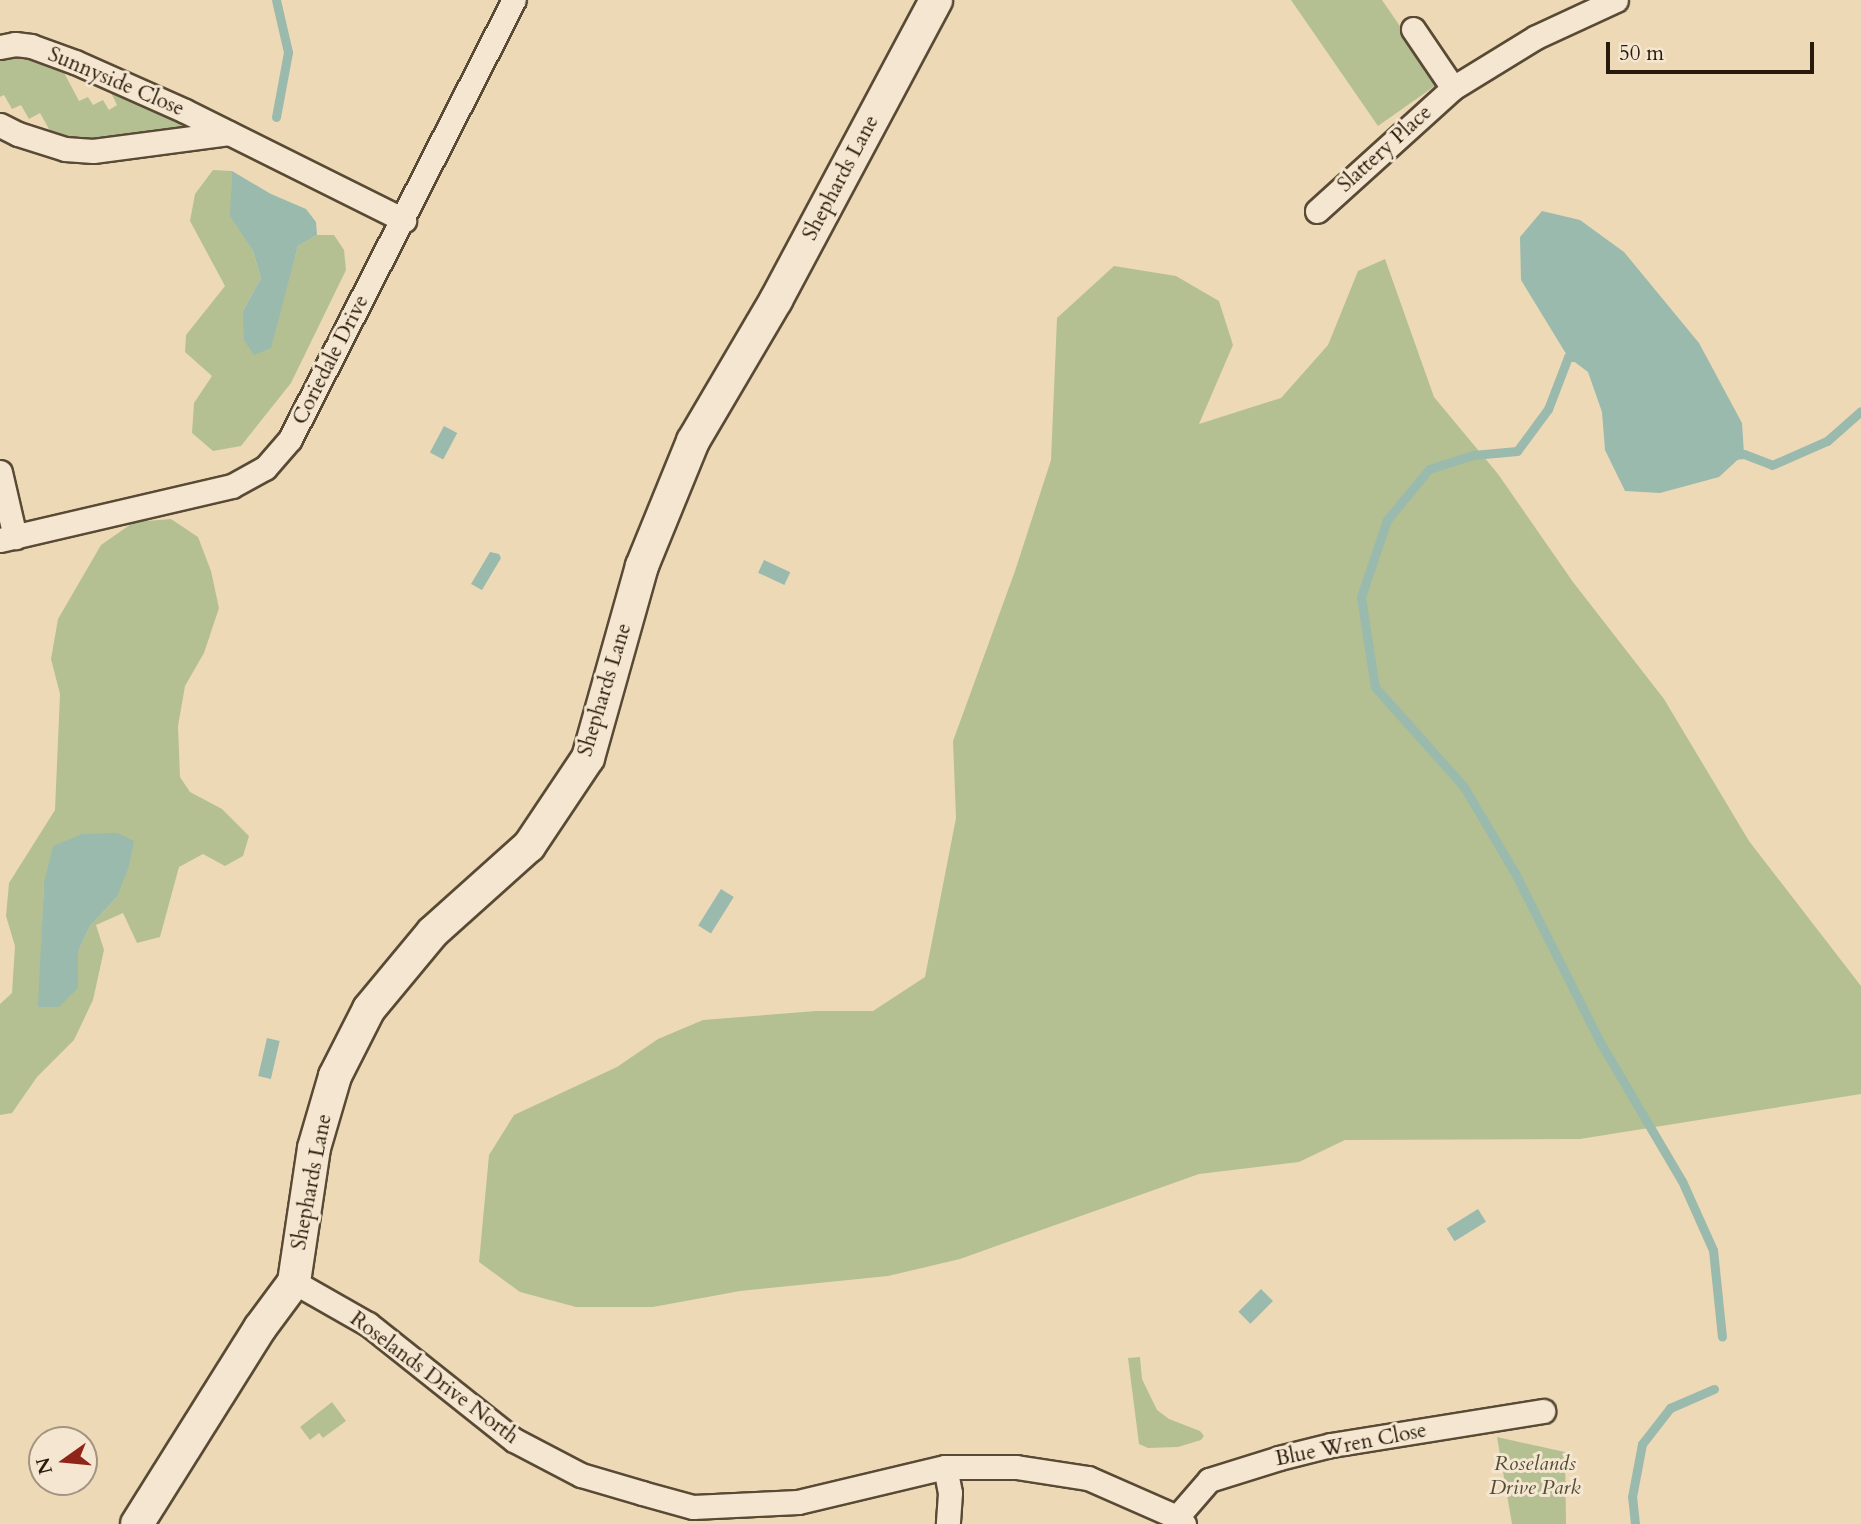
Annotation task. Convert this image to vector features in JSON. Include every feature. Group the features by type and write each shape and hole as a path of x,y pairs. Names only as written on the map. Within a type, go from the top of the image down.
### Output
{"street":[{"name":"Coriedale Drive","path":"8,538 232,486 265,468 290,439 514,0"},
{"name":"Shephards Lane","path":"137,1524 260,1328 293,1282 314,1149 335,1076 369,1009 433,932 529,846 588,758 642,566 693,440 776,300 936,0"},
{"name":"Slattery Place","path":"1317,211 1453,88 1536,37 1616,0"},
{"path":"1413,29 1453,88"},
{"name":"Sunnyside Close","path":"0,47 15,44 48,51 229,133 404,220"},
{"name":"Sunnyside Close","path":"0,125 18,134 65,149 93,150 229,133"},
{"path":"0,472 8,538"},
{"name":"Roselands Drive North","path":"293,1282 368,1324 514,1440 581,1475 692,1515 799,1502 945,1467 1016,1467 1088,1478 1180,1521"},
{"name":"Blue Wren Close","path":"1180,1521 1209,1480 1279,1458 1331,1445 1543,1411"},
{"path":"945,1467 950,1493 948,1524"}],"green space":[{"path":"1291,0 1382,0 1439,83 1378,126"},
{"path":"25,54 61,67 79,101 88,97 93,105 103,100 109,110 117,105 108,87 197,128 108,141 54,138 40,113 29,119 21,105 12,109 4,95 0,97 0,58"},
{"path":"213,170 232,171 231,216 253,251 261,278 243,311 286,289 298,246 317,235 334,235 344,250 346,270 291,383 241,446 213,451 192,433 194,403 212,376 185,352 186,335 225,286 190,221 195,194"},
{"path":"1385,259 1434,397 1498,474 1573,582 1664,699 1749,841 1861,986 1861,1094 1580,1139 1345,1140 1299,1162 1199,1174 960,1259 888,1276 740,1291 653,1307 576,1307 520,1292 479,1262 489,1155 514,1115 617,1067 658,1039 703,1020 816,1011 873,1011 925,977 956,818 953,741 1015,571 1051,460 1057,318 1114,266 1176,276 1219,301 1233,345 1199,424 1281,398 1328,345 1358,271"},
{"path":"171,519 198,537 211,571 219,608 204,653 185,686 178,726 180,777 190,792 222,809 249,836 243,856 225,866 203,854 179,867 160,937 137,943 123,913 96,925 104,950 93,1000 74,1040 37,1077 12,1113 0,1115 0,1004 12,993 15,946 6,916 9,883 55,810 60,694 51,659 58,619 101,545 134,522","holes":["44,883 117,897 90,926 78,952 78,988 39,1007"]},
{"path":"1140,1357 1142,1379 1157,1410 1169,1419 1200,1431 1204,1436 1201,1440 1178,1447 1148,1448 1139,1444 1128,1358"},
{"path":"332,1402 346,1421 323,1438 319,1433 310,1440 300,1427"},
{"name":"Roselands Drive Park","path":"1497,1437 1565,1452 1566,1524 1512,1524"}],"shaded area":[{"path":"232,171 271,194 306,209 316,222 317,235 298,246 271,348 254,355 244,340 243,311 261,278 253,251 230,216"},
{"path":"1542,211 1580,220 1624,252 1699,343 1742,423 1744,454 1719,477 1660,493 1625,491 1605,450 1602,412 1588,372 1568,357 1521,280 1520,237"},
{"path":"444,426 457,433 443,460 430,452"},
{"path":"490,552 499,554 501,558 482,590 471,584"},
{"path":"764,560 790,572 784,585 758,573"},
{"path":"117,833 134,841 129,866 117,897 90,926 78,952 78,988 59,1007 38,1007 44,883 53,846 82,834"},
{"path":"721,889 734,897 711,933 698,925"},
{"path":"267,1038 280,1041 271,1079 258,1076"},
{"path":"1478,1209 1486,1222 1455,1241 1447,1229"},
{"path":"1261,1289 1273,1301 1250,1324 1238,1312"}],"waterway":[{"path":"276,0 288,52 276,117"},
{"path":"1579,357 1568,357 1548,409 1517,451 1473,455 1429,469 1387,520 1361,597 1375,687 1464,787 1516,875 1600,1042 1682,1181 1713,1250 1722,1337"},
{"path":"1734,455 1744,454 1772,465 1827,441 1861,411"},
{"path":"1635,1524 1632,1497 1642,1444 1670,1408 1714,1389"}]}
